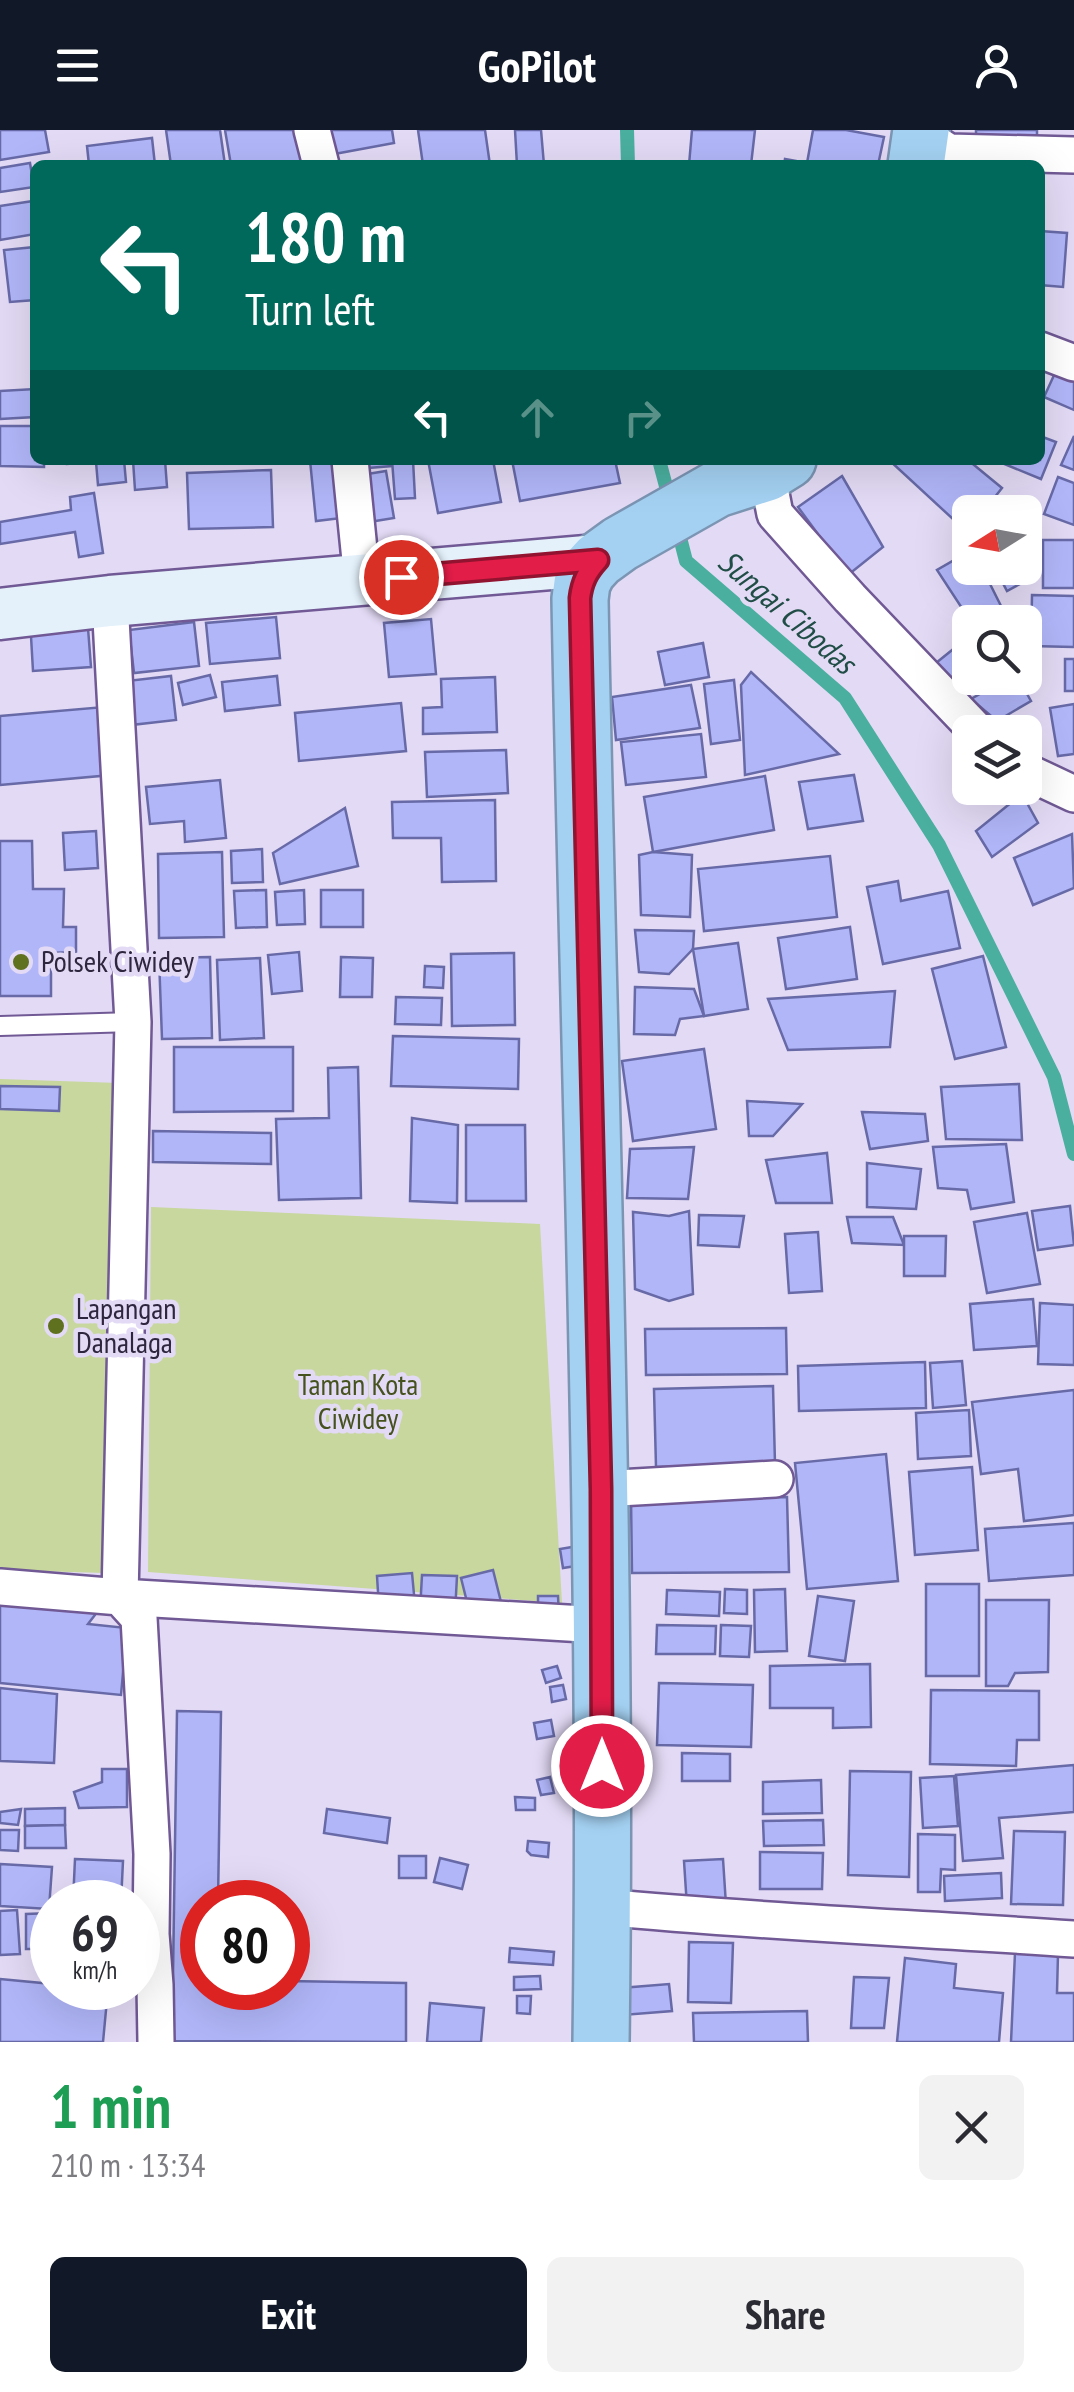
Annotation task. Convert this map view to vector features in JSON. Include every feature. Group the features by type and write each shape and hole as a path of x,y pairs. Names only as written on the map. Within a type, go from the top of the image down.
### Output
{"highway":[{"path":"601,2042 601,1489 580,598 588,571 609,552 757,474"}],"street":[{"path":"312,130 320,160"},
{"path":"919,143 949,152 1074,155"},
{"path":"1045,352 1074,364"},
{"path":"350,465 362,580"},
{"path":"757,474 774,514 962,715"},
{"path":"0,614 609,552"},
{"path":"110,601 133,1022 120,1597 138,1618 142,1662 156,2042"},
{"path":"1042,779 1074,794"},
{"path":"601,1489 775,1478"},
{"path":"0,1587 602,1626"},
{"path":"603,1907 1074,1940"}],"lane":[{"path":"0,1026 133,1022"}],"green space":[{"name":"Lapangan Danalaga","path":"0,1079 119,1083 106,1573 0,1570"},
{"name":"Taman Kota Ciwidey","path":"151,1207 540,1224 562,1603 148,1572"}],"building":[{"path":"0,130 45,130 49,152 0,160"},
{"path":"166,130 220,130 224,160 170,160"},
{"path":"225,130 304,130 309,160 230,160"},
{"path":"324,130 392,130 394,143 329,155"},
{"path":"418,130 485,130 489,160 422,160"},
{"path":"515,130 541,130 544,160 517,160"},
{"path":"692,130 755,130 752,160 689,160"},
{"path":"813,130 846,130 884,137 879,160 808,160"},
{"path":"976,130 1037,130 1037,141 976,142"},
{"path":"152,138 154,160 88,160 87,146"},
{"path":"30,163 30,188 0,192 0,168"},
{"path":"30,201 30,235 0,240 0,206"},
{"path":"1045,231 1067,233 1063,287 1045,285"},
{"path":"30,247 30,300 10,302 4,250"},
{"path":"1055,373 1074,381 1074,410 1045,397"},
{"path":"30,389 30,417 0,419 0,391"},
{"path":"0,426 30,426 30,465 44,467 0,466"},
{"path":"1074,436 1074,470 1061,465"},
{"path":"1045,438 1056,442 1041,479 1007,465 1045,465"},
{"path":"96,465 124,465 126,482 98,485"},
{"path":"133,465 165,465 167,487 135,490"},
{"path":"310,465 345,465 350,517 316,521"},
{"path":"356,465 392,466 356,469"},
{"path":"392,465 413,465 415,498 395,499"},
{"path":"429,465 494,465 501,502 438,513"},
{"path":"513,465 616,465 620,483 520,501"},
{"path":"894,465 974,465 1002,488 996,495 952,495 952,518"},
{"path":"271,470 273,527 189,529 187,473"},
{"path":"386,471 394,518 363,523 355,476"},
{"path":"842,476 883,547 848,575 798,507"},
{"path":"1058,477 1074,483 1074,525 1044,514"},
{"path":"94,493 103,553 79,557 75,532 0,544 0,522 71,510 70,497"},
{"path":"1043,540 1074,540 1074,588 1043,588"},
{"path":"952,561 952,585 990,585 1000,605 960,605 937,570"},
{"path":"1032,595 1074,596 1074,647 1042,646 1042,605 1032,605"},
{"path":"87,615 91,667 33,671 30,619"},
{"path":"276,617 280,658 210,664 206,623"},
{"path":"431,619 436,674 389,677 384,623"},
{"path":"194,622 199,666 134,673 129,630"},
{"path":"703,643 709,677 665,685 658,652"},
{"path":"952,650 952,684 936,663"},
{"path":"1065,659 1074,659 1074,691 1065,691"},
{"path":"751,672 839,754 745,775 741,685"},
{"path":"210,675 216,697 183,705 178,683"},
{"path":"171,676 176,720 131,725 127,681"},
{"path":"277,676 280,705 225,711 222,682"},
{"path":"495,677 497,732 423,734 423,708 442,707 441,679"},
{"path":"734,680 740,740 711,744 704,684"},
{"path":"691,685 700,728 616,740 612,697"},
{"path":"978,695 1028,695 1031,701 1007,715 990,715 971,699"},
{"path":"401,703 406,751 299,761 295,713"},
{"path":"1074,704 1074,754 1058,756 1050,708"},
{"path":"104,707 111,775 0,785 0,716"},
{"path":"701,734 706,777 626,785 621,742"},
{"path":"506,750 508,793 427,797 425,752"},
{"path":"854,775 863,821 808,829 799,782"},
{"path":"765,776 774,830 653,852 644,797"},
{"path":"220,780 226,838 185,842 184,821 150,824 146,787"},
{"path":"495,800 496,881 442,882 441,838 393,838 392,802"},
{"path":"1008,805 1028,805 1038,823 992,857 976,831"},
{"path":"345,808 358,866 280,884 273,853"},
{"path":"96,831 98,868 65,870 63,833"},
{"path":"1072,834 1074,888 1033,905 1014,858"},
{"path":"0,841 32,841 33,889 64,889 63,927 76,927 76,952 51,953 51,996 0,996"},
{"path":"262,849 263,882 232,883 231,851"},
{"path":"222,852 224,937 159,938 158,854"},
{"path":"639,855 692,855 690,917 641,915"},
{"path":"830,856 837,917 704,931 698,869"},
{"path":"898,881 901,901 948,891 960,948 883,964 867,887"},
{"path":"266,890 267,927 236,928 234,891"},
{"path":"304,890 305,924 277,925 275,892"},
{"path":"321,890 363,890 363,927 321,927"},
{"path":"850,927 857,979 786,989 778,938"},
{"path":"635,930 694,931 693,949 669,974 639,972"},
{"path":"738,943 748,1009 704,1016 693,949"},
{"path":"299,952 302,991 272,994 268,955"},
{"path":"514,953 515,1025 452,1026 451,954"},
{"path":"983,956 1006,1047 955,1059 932,969"},
{"path":"210,957 212,1038 162,1039 159,958"},
{"path":"341,957 373,958 372,997 340,997"},
{"path":"260,958 264,1038 220,1040 217,960"},
{"path":"425,966 444,967 443,988 424,987"},
{"path":"635,987 694,989 704,1016 680,1019 675,1035 634,1034"},
{"path":"895,991 890,1047 788,1050 768,999"},
{"path":"396,997 442,998 441,1025 395,1024"},
{"path":"393,1036 519,1039 518,1089 391,1086"},
{"path":"174,1047 293,1047 293,1111 174,1112"},
{"path":"704,1049 716,1129 633,1141 622,1061"},
{"path":"358,1067 361,1198 279,1200 276,1119 329,1118 328,1068"},
{"path":"1019,1084 1022,1140 946,1139 941,1087"},
{"path":"0,1086 60,1087 59,1111 0,1109"},
{"path":"747,1101 802,1104 773,1136 749,1136"},
{"path":"862,1112 925,1114 928,1141 870,1149"},
{"path":"412,1118 458,1125 457,1203 410,1201"},
{"path":"466,1125 525,1125 526,1201 466,1201"},
{"path":"153,1131 271,1133 271,1164 153,1162"},
{"path":"1006,1144 1014,1202 971,1209 967,1190 938,1188 933,1147"},
{"path":"694,1147 688,1199 627,1198 630,1149"},
{"path":"827,1153 832,1203 776,1203 766,1160"},
{"path":"867,1163 921,1169 916,1209 867,1207"},
{"path":"1070,1206 1074,1245 1038,1250 1032,1211"},
{"path":"689,1211 693,1294 669,1301 635,1289 633,1212 669,1216"},
{"path":"1027,1213 1040,1284 987,1293 974,1222"},
{"path":"699,1215 744,1216 739,1247 698,1245"},
{"path":"847,1217 893,1217 904,1245 852,1243"},
{"path":"818,1232 822,1291 789,1293 785,1234"},
{"path":"904,1236 946,1236 945,1276 904,1276"},
{"path":"1033,1299 1037,1346 974,1350 970,1304"},
{"path":"1040,1303 1074,1305 1074,1365 1038,1364"},
{"path":"786,1328 787,1374 646,1375 645,1329"},
{"path":"962,1361 966,1405 933,1408 930,1363"},
{"path":"925,1362 926,1408 799,1411 798,1366"},
{"path":"773,1386 775,1464 656,1467 654,1389"},
{"path":"1074,1390 1074,1515 1024,1521 1018,1469 981,1474 972,1402"},
{"path":"969,1410 971,1456 918,1459 916,1413"},
{"path":"886,1454 898,1581 807,1589 795,1463"},
{"path":"972,1467 978,1550 915,1555 909,1472"},
{"path":"787,1497 789,1572 632,1573 631,1498"},
{"path":"1074,1523 1074,1575 989,1581 985,1529"},
{"path":"578,1546 582,1565 563,1568 560,1549"},
{"path":"493,1570 501,1602 469,1610 461,1578"},
{"path":"412,1573 415,1605 379,1608 377,1576"},
{"path":"422,1575 457,1576 455,1613 420,1611"},
{"path":"926,1584 979,1584 979,1676 926,1676"},
{"path":"725,1589 747,1590 747,1614 724,1613"},
{"path":"785,1589 787,1651 755,1652 754,1590"},
{"path":"667,1590 720,1592 719,1616 666,1614"},
{"path":"538,1596 558,1596 559,1617 538,1618"},
{"path":"818,1596 854,1601 845,1661 809,1656"},
{"path":"0,1598 101,1607 88,1624 127,1628 121,1695 0,1683"},
{"path":"986,1600 1049,1600 1048,1672 1015,1673 1008,1686 986,1686"},
{"path":"657,1625 716,1626 715,1654 656,1654"},
{"path":"721,1625 751,1626 749,1657 720,1656"},
{"path":"870,1664 871,1727 833,1728 833,1708 770,1708 770,1666"},
{"path":"557,1666 561,1678 546,1683 542,1670"},
{"path":"659,1683 753,1685 751,1747 657,1745"},
{"path":"563,1685 566,1699 552,1702 550,1687"},
{"path":"0,1688 57,1694 54,1763 0,1761"},
{"path":"931,1690 1039,1691 1039,1740 1017,1740 1016,1766 930,1764"},
{"path":"177,1711 221,1712 218,1880 180,1880 180,2010 310,2010 310,1981 406,1983 406,2042 172,2041"},
{"path":"551,1720 554,1736 537,1739 534,1723"},
{"path":"682,1753 730,1754 730,1781 682,1781"},
{"path":"1074,1765 1074,1812 999,1818 1003,1858 963,1861 956,1775"},
{"path":"102,1769 127,1769 127,1807 79,1808 74,1792 102,1782"},
{"path":"850,1771 911,1772 909,1877 848,1875"},
{"path":"954,1776 958,1826 923,1828 920,1778"},
{"path":"550,1777 554,1793 541,1795 537,1780"},
{"path":"821,1780 822,1813 763,1814 763,1782"},
{"path":"515,1797 535,1798 535,1810 516,1810"},
{"path":"65,1808 65,1825 25,1826 25,1809"},
{"path":"21,1809 18,1825 0,1823 0,1812"},
{"path":"327,1809 390,1818 387,1843 324,1833"},
{"path":"823,1820 824,1845 764,1846 763,1821"},
{"path":"65,1825 66,1848 25,1848 25,1826"},
{"path":"0,1830 19,1830 18,1851 0,1850"},
{"path":"1014,1831 1065,1832 1063,1905 1011,1904"},
{"path":"918,1834 955,1835 955,1870 941,1869 940,1892 918,1892"},
{"path":"528,1841 549,1843 548,1857 531,1855 527,1851"},
{"path":"760,1852 823,1853 822,1889 760,1889"},
{"path":"399,1856 426,1856 426,1878 399,1878"},
{"path":"440,1858 468,1865 462,1889 434,1882"},
{"path":"75,1859 123,1861 122,1880 74,1880"},
{"path":"723,1859 726,1905 687,1907 684,1861"},
{"path":"0,1864 52,1867 51,1880 30,1880 30,1908 0,1906"},
{"path":"1001,1873 1002,1898 945,1901 944,1876"},
{"path":"17,1910 20,1954 0,1955 0,1911"},
{"path":"26,1914 30,1914 30,1949 26,1949"},
{"path":"689,1942 733,1943 731,2003 688,2002"},
{"path":"510,1948 554,1952 553,1965 509,1962"},
{"path":"1015,1953 1058,1954 1057,1993 1074,1993 1074,2042 1011,2042"},
{"path":"905,1958 956,1964 954,1988 1003,1993 999,2042 897,2042"},
{"path":"540,1976 541,1989 514,1990 514,1977"},
{"path":"854,1977 889,1978 884,2028 851,2028"},
{"path":"0,1979 30,1982 30,2010 106,2010 103,2042 0,2042"},
{"path":"669,1984 672,2011 623,2015 621,1988"},
{"path":"517,1996 531,1996 530,2014 517,2013"},
{"path":"430,2003 484,2008 481,2042 427,2042"},
{"path":"807,2011 808,2042 694,2042 693,2013"}],"waterway":[{"name":"Sungai Cibodas","path":"627,130 628,160"},
{"name":"Sungai Cibodas","path":"660,465 671,505"},
{"name":"Sungai Cibodas","path":"677,526 686,561 845,698 939,845 1054,1077 1074,1154"}],"place":[{"name":"Polsek Ciwidey","path":"21,962"},
{"name":"Lapangan Danalaga","path":"56,1326"}],"route":[{"path":"401,577 598,560 582,583 580,598 601,1489 602,1766"}]}
